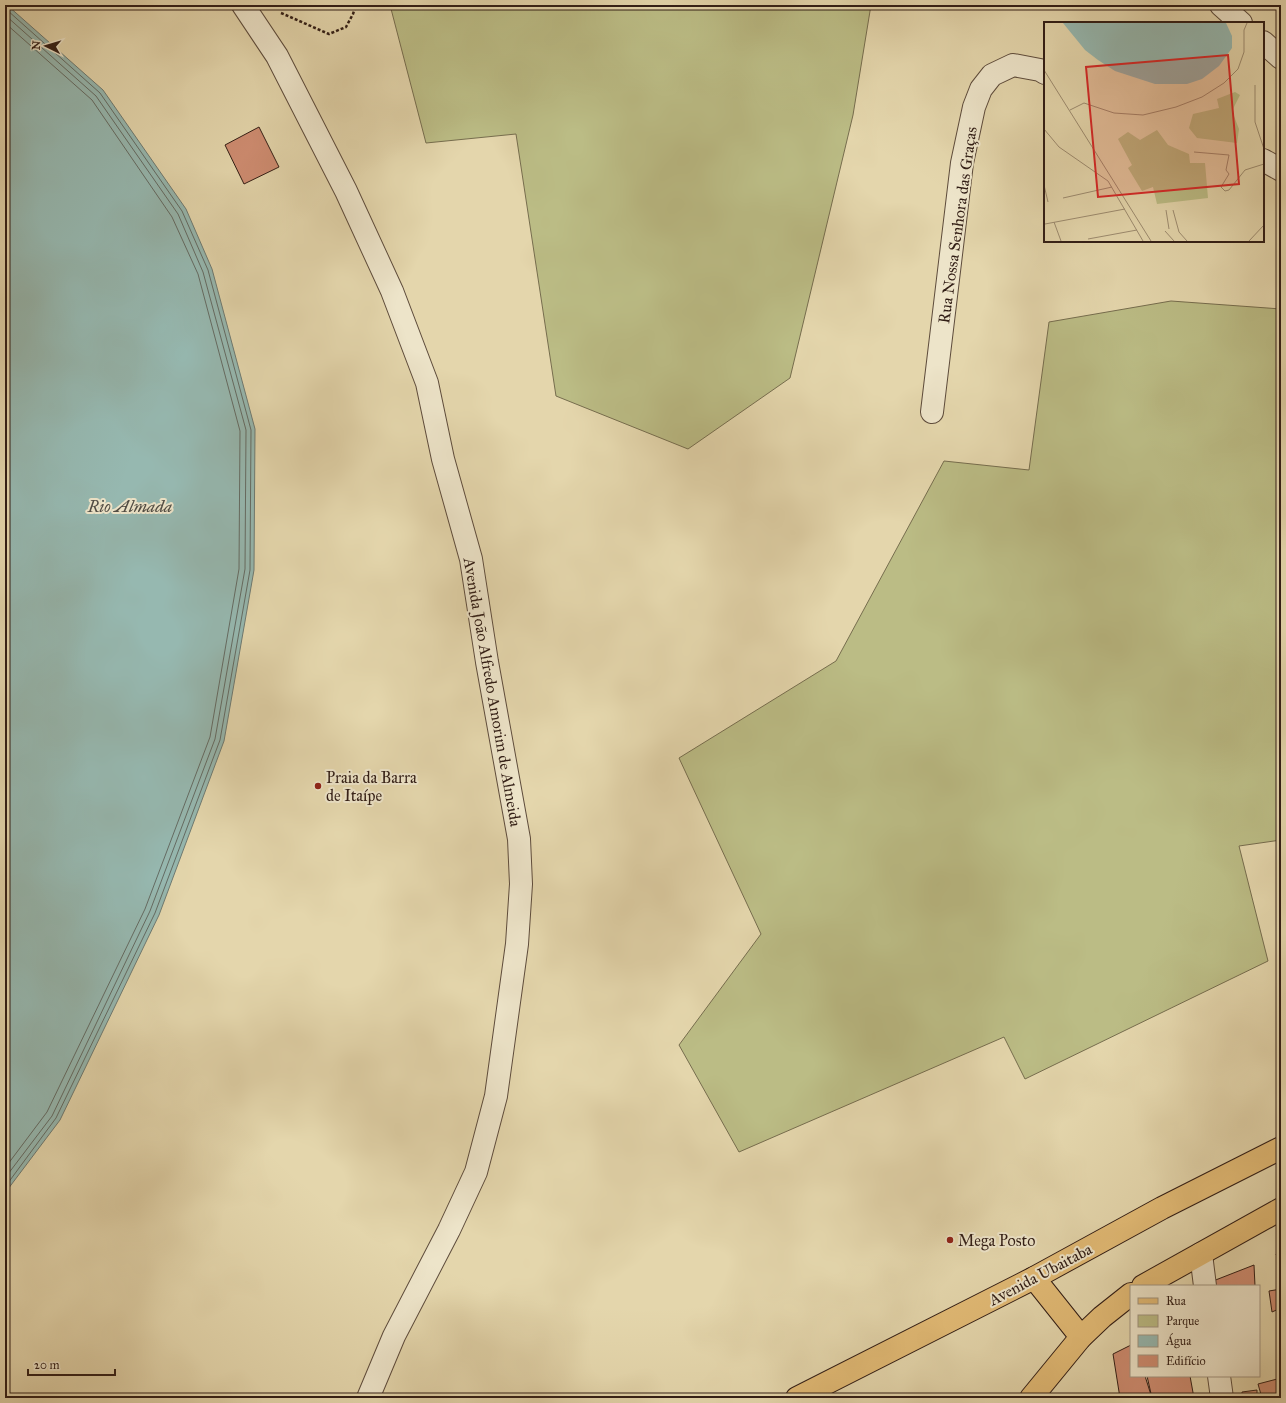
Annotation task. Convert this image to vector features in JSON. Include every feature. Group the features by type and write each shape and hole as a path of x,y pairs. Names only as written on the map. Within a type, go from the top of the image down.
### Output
{"main road":[{"name":"Avenida Ubaitaba","path":"797,1398 1034,1278 1162,1208 1281,1148"},
{"path":"1145,1285 1281,1209"},
{"path":"1034,1278 1081,1337"},
{"path":"1031,1398 1081,1337 1102,1317 1130,1295"}],"street":[{"name":"Avenida João Alfredo Amorim de Almeida","path":"243,5 277,56 346,191 392,291 427,383 444,459 470,559 519,839 521,884 517,944 496,1096 476,1172 449,1230 394,1336 368,1398"},
{"path":"1221,5 1240,22"},
{"path":"1264,43 1281,58"},
{"name":"Rua Nossa Senhora das Graças","path":"932,412 962,163 974,107 981,89 992,76 1013,65 1040,70 1044,72"},
{"path":"1264,161 1281,170"},
{"path":"1201,1254 1205,1285"},
{"path":"1219,1377 1222,1398"}],"path":[{"path":"278,12 330,34 346,27 356,5"}],"green space":[{"path":"390,5 557,5 560,7 566,5 871,5 853,115 790,378 688,449 556,396 516,134 426,143"},
{"path":"1171,301 1281,309 1281,840 1239,846 1268,961 1025,1079 1004,1037 739,1152 679,1045 761,934 679,758 836,661 944,461 1029,470 1049,322"}],"water":[{"name":"Rio Almada","path":"5,5 7,5 103,90 186,209 212,269 255,429 254,570 224,741 159,915 60,1120 5,1193"}],"building":[{"path":"259,127 279,167 244,184 225,145"},
{"path":"1281,1252 1281,1267 1276,1254"},
{"path":"1254,1265 1255,1285 1213,1285 1213,1281"},
{"path":"1281,1289 1281,1308 1272,1312 1269,1291"},
{"path":"1130,1346 1130,1377 1145,1377 1152,1398 1120,1398 1113,1354"},
{"path":"1147,1377 1190,1377 1194,1398 1152,1398"},
{"path":"1281,1378 1281,1398 1262,1398 1258,1384"},
{"path":"1257,1390 1257,1398 1242,1398 1242,1392"}],"place":[{"name":"Praia da Barra de Itaípe","path":"318,786"},
{"name":"Mega Posto","path":"950,1240"}]}
